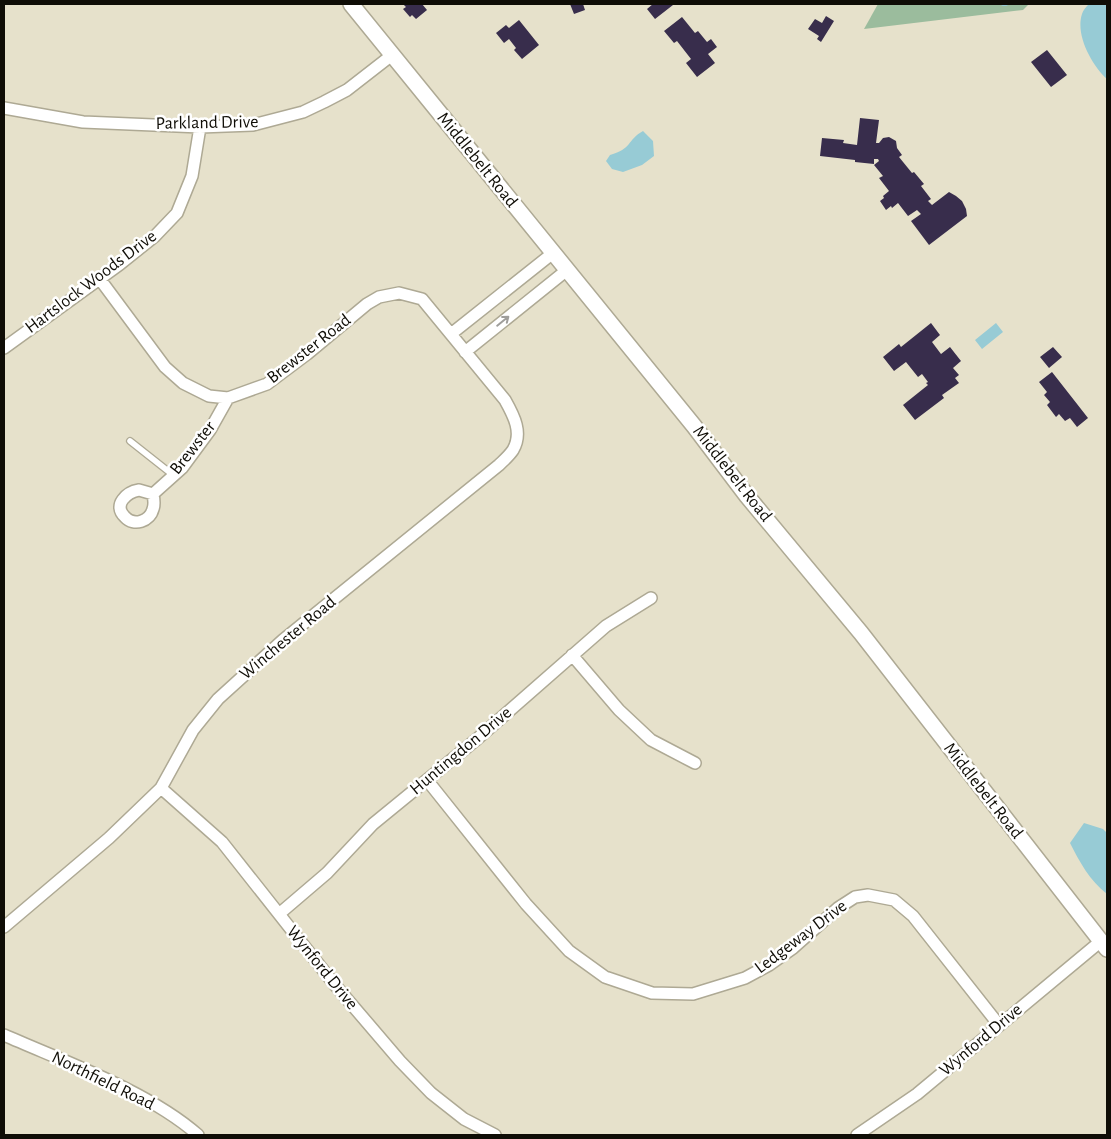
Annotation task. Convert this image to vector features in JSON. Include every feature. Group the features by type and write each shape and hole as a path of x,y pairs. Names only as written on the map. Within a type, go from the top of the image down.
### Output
{"street":[{"name":"Middlebelt Road","path":"350,4 694,426 747,496 861,633 1104,945"},
{"name":"Parkland Drive","path":"4,108 83,122 200,127 253,125 303,112 347,90 392,55"},
{"name":"Hartslock Woods Drive","path":"4,348 155,236 177,213 192,176 200,127"},
{"path":"458,343 553,253"},
{"path":"458,343 567,270"},
{"path":"99,278 151,349 183,384 209,396 228,398"},
{"name":"Brewster Road","path":"228,398 267,384 379,296 399,293 422,299 458,343"},
{"name":"Winchester Road","path":"4,927 109,838 161,788 193,730 218,699 283,640 499,466 513,450 518,432 515,418 505,400 458,343"},
{"name":"Brewster","path":"153,494 182,468 210,430 228,398"},
{"name":"Huntingdon Drive","path":"279,914 327,873 373,824 477,739 606,626 652,598"},
{"path":"572,655 619,710 651,740 695,763"},
{"name":"Ledgeway Drive","path":"427,780 544,924 569,951 605,977 652,993 693,994 745,978 794,948 838,908 855,898 868,895 894,900 913,916 999,1025"},
{"name":"Wynford Drive","path":"161,788 222,842 335,985 400,1061 431,1093 464,1119 495,1135"},
{"name":"Wynford Drive","path":"856,1135 917,1094 999,1025 1104,945"},
{"name":"Northfield Road","path":"4,1035 141,1096 188,1126 198,1135"}],"lane":[{"path":"130,441 173,475"}],"green space":[{"path":"878,4 1029,4 1023,10 864,29"}],"water":[{"path":"1089,4 1107,4 1107,79 1091,58 1083,40 1080,22 1083,11"},
{"path":"643,131 653,141 654,156 642,165 623,172 612,169 606,161 610,155 622,150"},
{"path":"996,323 1003,332 982,349 975,340"},
{"path":"1084,823 1103,829 1107,833 1107,894 1090,877 1070,843"}],"building":[{"path":"403,4 422,4 427,10 416,19 412,15 410,17 403,9 406,7"},
{"path":"570,4 583,4 585,10 574,14"},
{"path":"653,4 673,5 655,19 647,9"},
{"path":"826,16 834,21 821,42 817,39 819,36 808,29 815,19 822,23"},
{"path":"682,17 695,33 698,31 707,42 711,39 717,47 708,54 715,63 697,77 686,63 691,59 677,41 674,43 664,31"},
{"path":"519,20 539,45 522,59 514,50 516,48 509,39 504,43 496,33 506,25 509,28"},
{"path":"1047,50 1067,75 1051,87 1031,62"},
{"path":"860,118 879,120 876,143 879,143 883,138 889,137 896,141 897,148 902,155 899,157 924,184 921,186 931,199 928,201 932,205 949,192 962,201 967,216 929,245 911,221 921,214 917,210 908,216 898,203 886,210 880,201 889,191 879,178 883,176 874,165 879,161 878,159 874,159 874,164 820,156 822,138 844,140 843,143 857,145"},
{"path":"931,323 940,335 932,342 941,354 950,347 961,361 953,368 959,375 955,378 959,383 942,395 944,398 915,420 903,405 928,385 926,383 928,382 922,374 918,377 906,362 894,371 883,357 899,344 901,347"},
{"path":"1053,347 1062,357 1049,368 1040,357"},
{"path":"1052,372 1088,418 1077,427 1070,418 1065,421 1059,414 1056,417 1047,405 1050,402 1044,395 1047,392 1039,382"}]}
